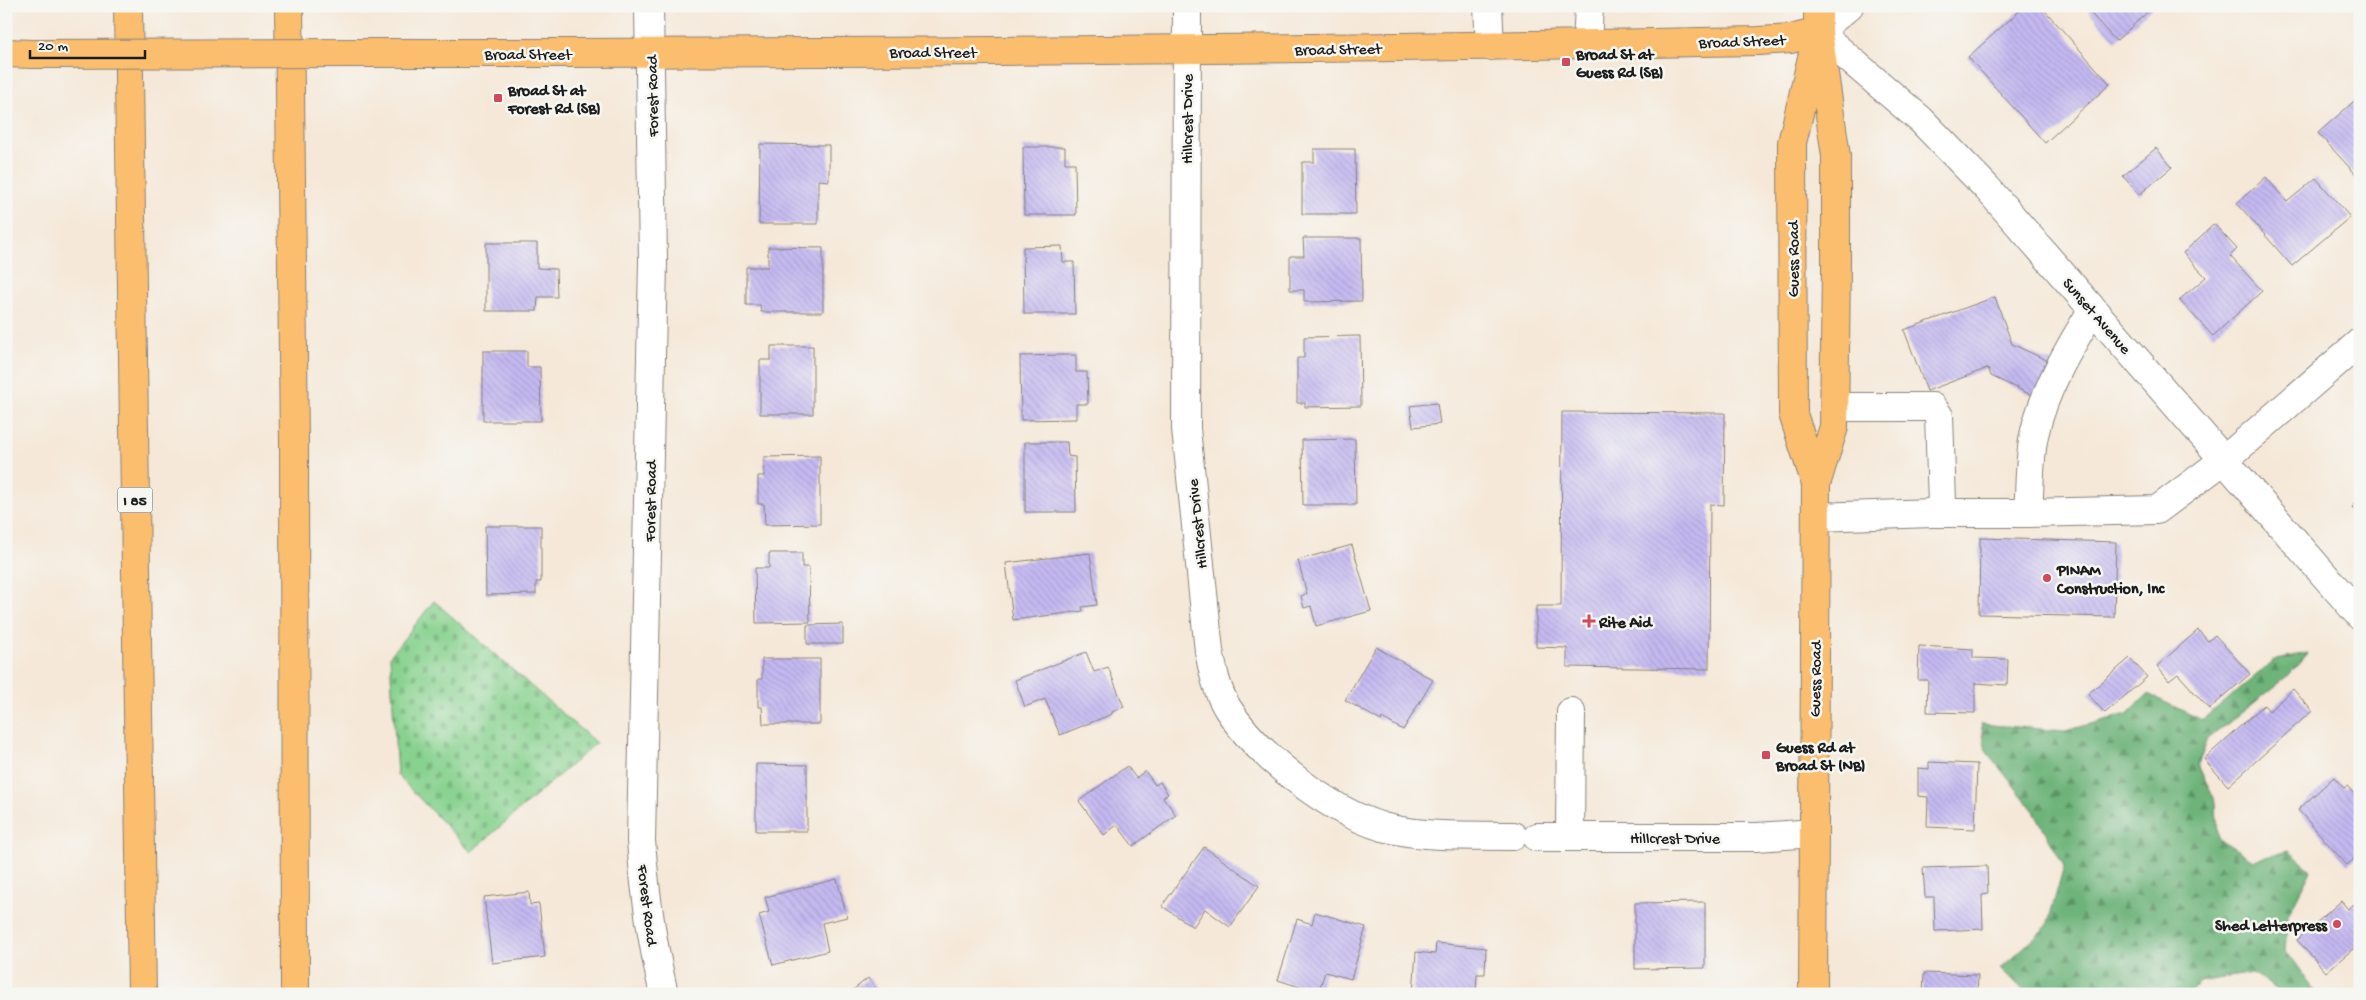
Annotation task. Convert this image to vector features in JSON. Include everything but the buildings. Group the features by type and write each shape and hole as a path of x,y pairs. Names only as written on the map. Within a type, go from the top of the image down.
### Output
{"main road":[{"name":"I 85","path":"128,6 142,994"},
{"path":"289,6 294,461 295,994"},
{"name":"Broad Street","path":"19,54 651,53 1490,46 1791,39 1818,19"},
{"name":"Guess Road","path":"1813,994 1816,484 1834,427 1835,407 1836,156 1818,19"},
{"name":"Guess Road","path":"1816,484 1793,414 1792,143 1818,19"}],"street":[{"name":"Forest Road","path":"649,6 653,261 641,841 653,946 664,994"},
{"name":"Hillcrest Drive","path":"1187,6 1186,428 1209,651 1214,679 1227,708 1248,736 1277,764 1333,804 1358,818 1385,827 1418,833 1525,836 1757,837 1813,833"},
{"path":"1488,6 1490,46"},
{"path":"1588,44 1589,6"},
{"name":"Broad Street","path":"1818,19 1849,6"},
{"name":"Sunset Avenue","path":"1818,19 1922,120 1987,188 2360,616"},
{"path":"2028,513 2034,436 2065,356 2093,309"},
{"path":"1816,517 1933,513 2157,510 2224,460 2360,342"},
{"path":"1835,407 1932,407 1939,416 1942,503 1933,513"},
{"path":"1570,836 1571,712"}],"green space":[{"path":"434,601 596,743 471,852 397,775 390,656"},
{"path":"2308,653 2287,677 2208,739 2198,765 2216,803 2218,838 2253,860 2289,851 2311,870 2288,915 2285,950 2317,994 2283,994 2253,973 2199,982 2189,994 2027,994 2001,968 2047,926 2064,866 2034,811 1986,751 1981,724 2065,731 2127,714 2148,694 2202,720 2276,659"}],"place":[{"name":"Broad St at Guess Rd (SB)","path":"1566,62"},
{"name":"Broad St at Forest Rd (SB)","path":"498,98"},
{"name":"PINAM Construction, Inc","path":"2047,578"},
{"name":"Rite Aid","path":"1589,621"},
{"name":"Guess Rd at Broad St (NB)","path":"1766,755"},
{"name":"Shed Letterpress","path":"2337,924"}]}
